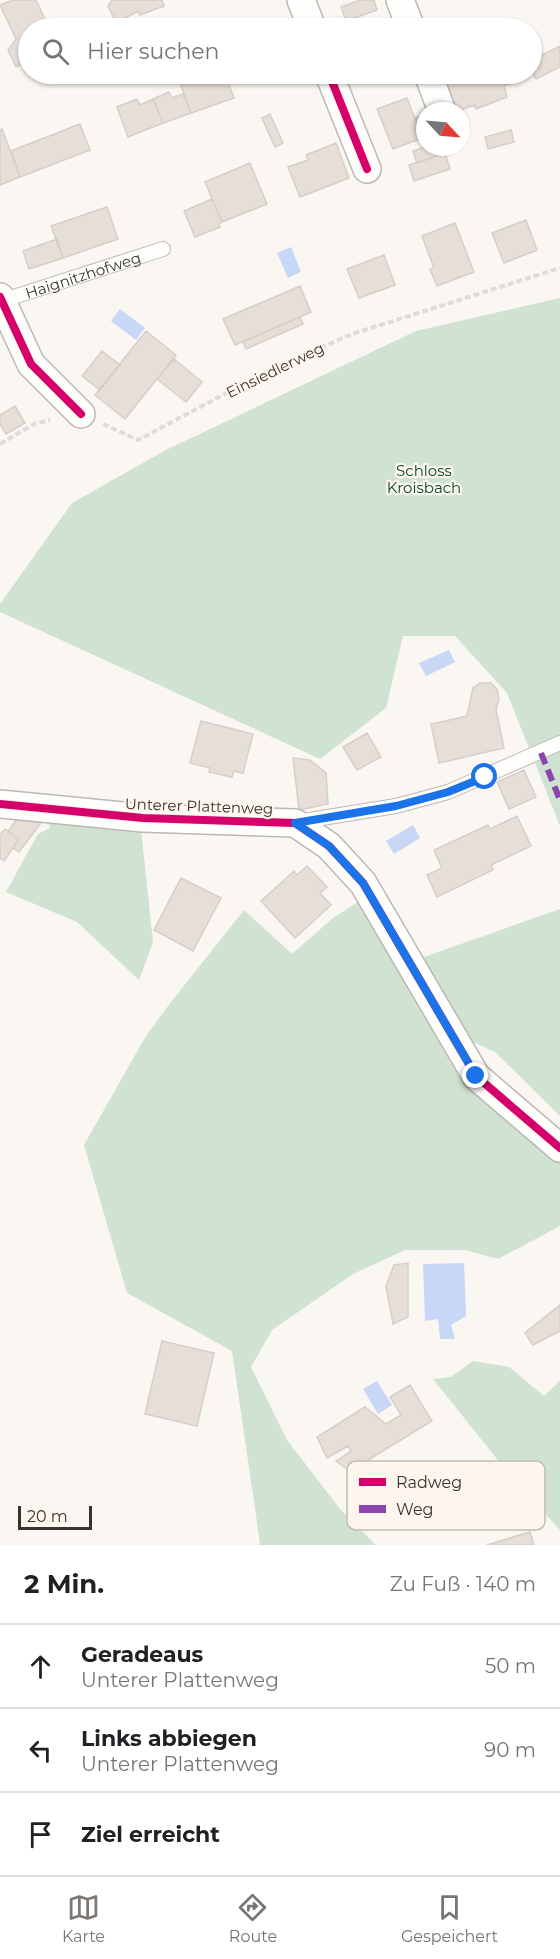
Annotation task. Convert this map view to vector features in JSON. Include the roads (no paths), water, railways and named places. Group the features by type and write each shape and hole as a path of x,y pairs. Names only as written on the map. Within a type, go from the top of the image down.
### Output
{"street":[{"path":"301,0 308,18"},
{"path":"400,0 407,18"},
{"path":"333,84 367,170"},
{"path":"432,84 439,102"},
{"name":"Haignitzhofweg","path":"1,299 31,364 81,414"},
{"name":"Unterer Plattenweg","path":"0,804 143,819 295,823"},
{"path":"295,823 329,846 363,883 476,1076 560,1148"}],"lane":[{"name":"Haignitzhofweg","path":"1,299 163,249"},
{"name":"Unterer Plattenweg","path":"295,823 396,806 448,792 560,743"}],"water":[{"path":"291,247 301,272 288,278 277,253"},
{"path":"120,309 145,328 136,340 111,321"},
{"path":"449,650 455,662 426,676 419,663"},
{"path":"413,825 420,838 394,854 386,841"},
{"path":"464,1263 466,1316 451,1325 455,1339 440,1339 438,1319 425,1321 423,1264"},
{"path":"377,1381 392,1405 378,1414 363,1389"}],"park label":[{"name":"Schloss Kroisbach","path":"424,478"}]}
